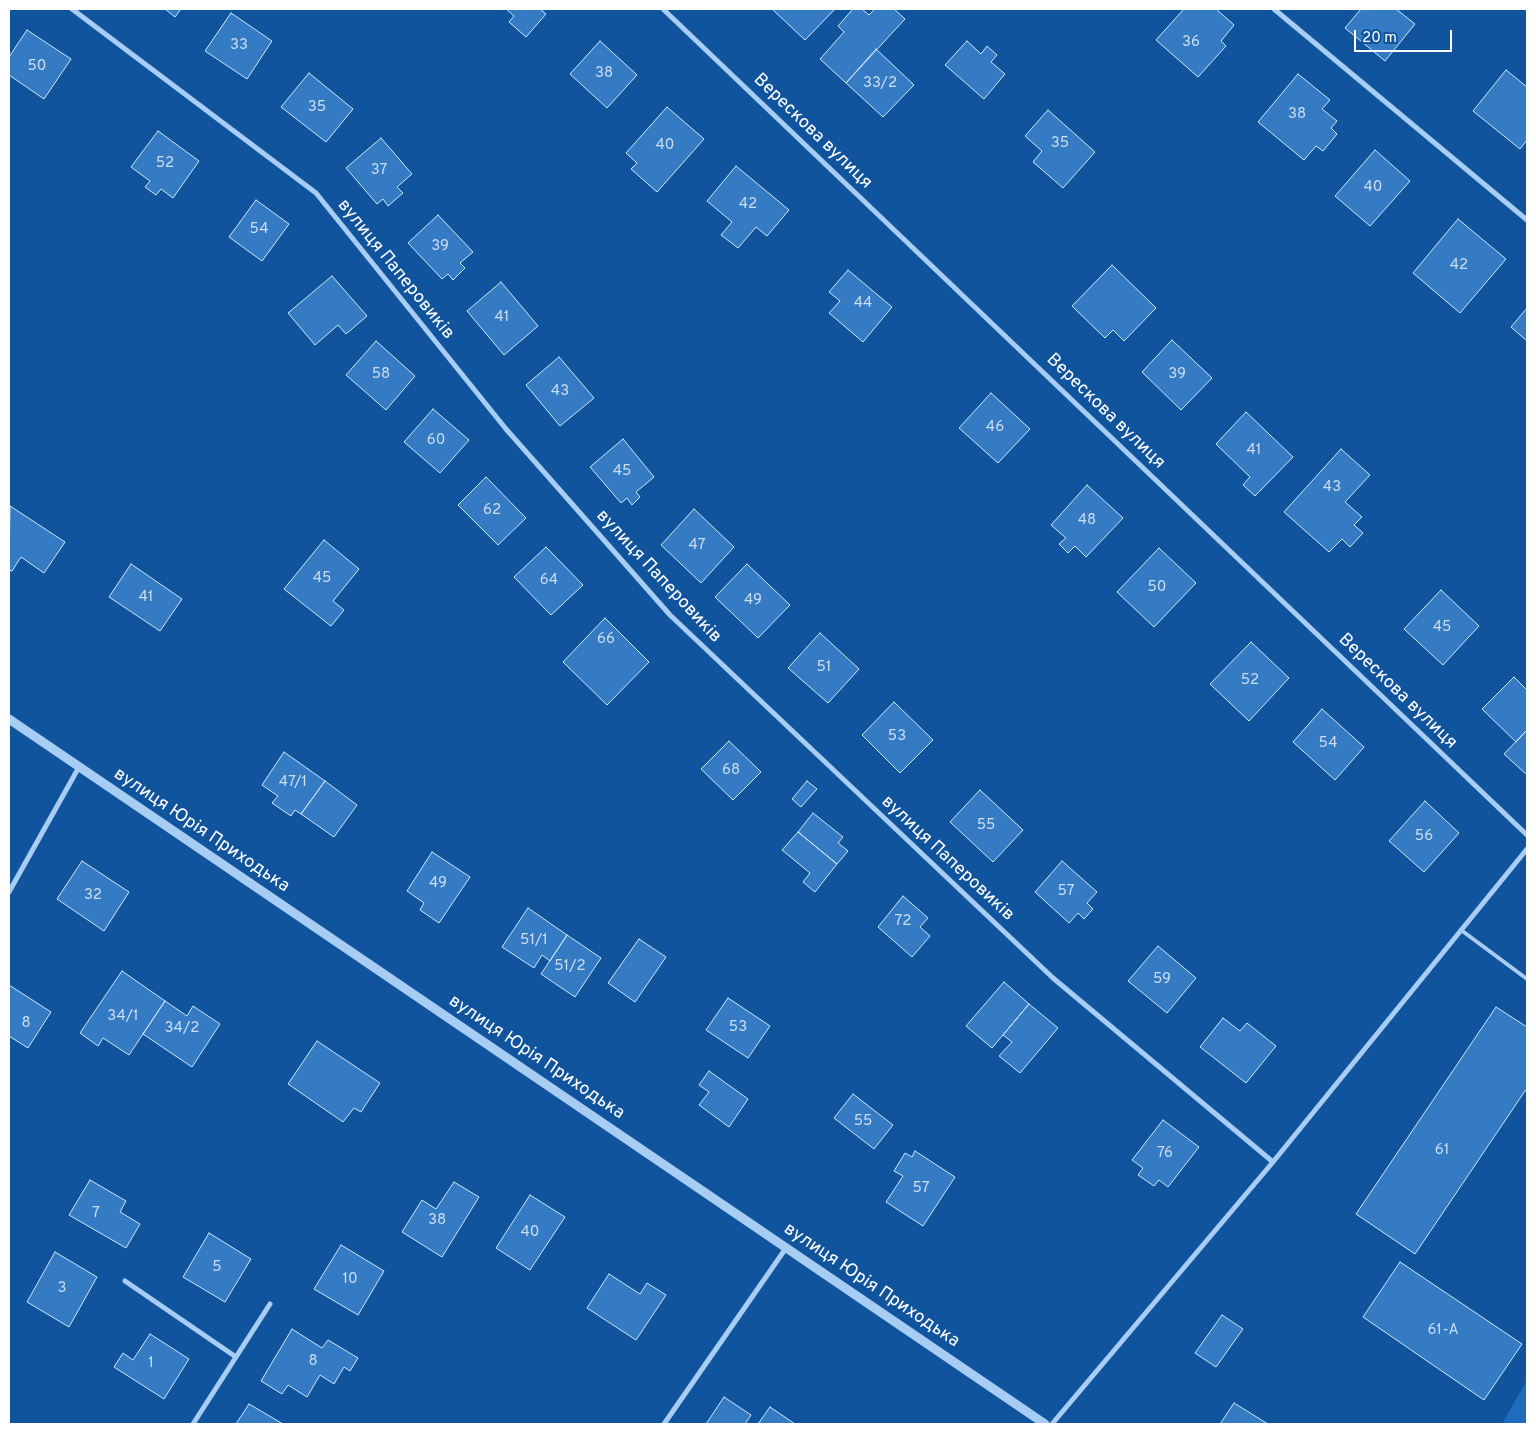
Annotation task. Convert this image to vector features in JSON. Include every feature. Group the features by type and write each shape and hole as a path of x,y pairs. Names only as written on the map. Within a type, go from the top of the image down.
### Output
{"street":[{"name":"вулиця Паперовиків","path":"72,9 316,193 506,429 670,616 1053,978 1273,1162"},
{"name":"Верескова вулиця","path":"663,9 1527,835"},
{"path":"1274,9 1527,220"},
{"name":"вулиця Юрія Приходька","path":"9,719 1045,1424"},
{"path":"9,892 80,768"},
{"path":"1052,1424 1273,1162 1527,849"},
{"path":"664,1424 786,1248"},
{"path":"125,1281 236,1357"},
{"path":"193,1424 270,1304"}],"lane":[{"path":"1461,929 1527,980"}],"shaded area":[{"path":"1527,1380 1527,1424 1502,1424"}],"building":[{"path":"165,9 181,9 175,17"},
{"path":"506,9 540,9 546,14 526,37 509,22 514,16"},
{"path":"772,9 835,9 805,40"},
{"path":"853,9 862,9 869,15 875,9 894,9 905,19 846,83 820,59 844,32 838,26"},
{"path":"1184,9 1216,9 1234,25 1221,41 1226,46 1198,77 1156,40"},
{"path":"1361,9 1396,9 1415,24 1385,61 1345,28"},
{"path":"231,13 272,41 247,79 205,51"},
{"path":"27,30 71,59 44,99 9,75 9,57"},
{"path":"600,41 637,75 607,108 570,74"},
{"path":"967,41 981,54 987,46 997,55 991,62 1005,74 984,99 945,65"},
{"path":"876,49 914,85 883,117 846,83"},
{"path":"1506,70 1527,87 1527,140 1520,149 1473,111"},
{"path":"309,73 353,109 326,142 281,107"},
{"path":"1298,74 1330,100 1322,109 1337,121 1331,128 1337,134 1323,151 1316,146 1304,160 1258,122"},
{"path":"667,107 704,139 657,192 631,169 637,163 626,153"},
{"path":"1048,110 1095,152 1063,188 1033,162 1042,151 1025,136"},
{"path":"158,131 199,161 173,198 161,189 156,195 145,187 150,181 131,167"},
{"path":"381,138 412,174 397,187 403,193 388,206 383,199 377,204 346,168"},
{"path":"1375,150 1410,181 1370,226 1335,196"},
{"path":"736,166 789,210 767,236 756,227 738,248 721,235 732,222 707,201"},
{"path":"256,200 289,224 262,261 229,237"},
{"path":"438,215 473,252 460,263 465,268 453,280 448,274 442,279 408,243"},
{"path":"1458,219 1506,259 1460,313 1413,273"},
{"path":"1112,265 1156,308 1124,341 1113,330 1105,338 1072,306"},
{"path":"848,270 892,307 863,342 829,313 840,301 829,292"},
{"path":"332,276 367,316 346,334 338,325 315,345 288,313"},
{"path":"501,282 538,326 504,355 467,311"},
{"path":"1527,308 1527,341 1511,327"},
{"path":"1172,340 1212,378 1181,410 1142,372"},
{"path":"376,341 415,376 386,410 346,375"},
{"path":"559,357 594,398 560,426 526,385"},
{"path":"991,393 1030,429 998,463 959,428"},
{"path":"433,409 469,440 440,473 404,442"},
{"path":"1246,412 1293,457 1255,496 1243,485 1250,477 1216,444"},
{"path":"623,439 654,477 636,492 640,497 632,505 627,498 621,503 590,467"},
{"path":"1341,449 1370,475 1345,502 1362,517 1354,525 1363,533 1350,547 1342,539 1329,552 1284,512"},
{"path":"486,477 526,518 498,545 458,505"},
{"path":"1087,485 1123,518 1086,557 1075,546 1068,553 1059,544 1066,538 1051,525"},
{"path":"10,506 65,542 44,573 21,557 12,571 9,570"},
{"path":"694,509 734,547 701,583 661,545"},
{"path":"324,540 359,569 333,601 344,610 331,626 284,589"},
{"path":"546,547 583,585 551,615 514,577"},
{"path":"1159,548 1196,583 1154,627 1117,592"},
{"path":"131,564 182,599 160,631 109,597"},
{"path":"747,564 790,605 758,638 715,597"},
{"path":"1441,590 1479,626 1443,665 1404,629"},
{"path":"605,618 649,662 607,705 563,662"},
{"path":"820,633 859,669 828,703 788,668"},
{"path":"1251,642 1289,678 1249,721 1210,684"},
{"path":"1514,677 1527,690 1527,730 1516,742 1482,709"},
{"path":"894,702 933,740 900,773 862,735"},
{"path":"1322,709 1364,747 1335,780 1293,742"},
{"path":"1527,730 1527,775 1504,754"},
{"path":"729,741 761,772 733,800 701,769"},
{"path":"284,752 325,781 301,814 295,810 291,816 272,803 278,796 262,785"},
{"path":"325,781 357,805 334,837 301,814"},
{"path":"807,781 817,789 801,807 792,799"},
{"path":"980,790 1023,830 993,862 950,822"},
{"path":"1425,801 1459,833 1424,872 1389,841"},
{"path":"813,813 843,837 838,843 848,851 837,864 798,832"},
{"path":"798,832 837,864 815,892 803,882 810,873 782,850"},
{"path":"432,852 470,877 439,923 420,910 424,903 407,891"},
{"path":"82,861 129,892 104,931 57,899"},
{"path":"1062,861 1097,892 1087,903 1093,909 1084,919 1078,913 1069,923 1035,892"},
{"path":"903,896 928,918 920,927 930,936 912,957 878,927"},
{"path":"528,908 567,935 550,961 542,955 534,968 502,947"},
{"path":"567,935 601,958 575,997 541,974"},
{"path":"639,939 666,957 635,1002 608,983"},
{"path":"1158,946 1196,978 1167,1013 1128,981"},
{"path":"122,971 165,1001 129,1055 103,1038 98,1046 80,1033"},
{"path":"1004,982 1029,1004 992,1048 966,1026"},
{"path":"9,985 51,1012 28,1048 9,1036"},
{"path":"728,998 770,1026 748,1058 706,1030"},
{"path":"165,1001 187,1016 193,1006 220,1024 192,1067 143,1034"},
{"path":"1029,1004 1058,1028 1020,1073 999,1056 1012,1042 1003,1035"},
{"path":"1496,1007 1527,1027 1527,1088 1415,1254 1356,1214"},
{"path":"1223,1018 1240,1031 1247,1023 1276,1046 1246,1083 1200,1047"},
{"path":"317,1041 380,1083 361,1112 354,1108 343,1122 288,1084"},
{"path":"709,1071 748,1099 729,1127 699,1105 709,1092 699,1085"},
{"path":"853,1094 893,1125 874,1149 834,1118"},
{"path":"1163,1120 1199,1147 1168,1187 1159,1180 1154,1186 1138,1175 1143,1168 1132,1160"},
{"path":"915,1151 955,1177 923,1226 886,1202 903,1176 894,1171 905,1153 912,1157"},
{"path":"90,1180 126,1201 120,1212 140,1224 126,1248 69,1215"},
{"path":"454,1182 479,1197 442,1257 402,1232 422,1200 436,1209"},
{"path":"530,1195 565,1217 530,1270 496,1248"},
{"path":"209,1233 251,1259 225,1302 183,1277"},
{"path":"341,1245 384,1271 358,1315 314,1289"},
{"path":"55,1252 97,1277 69,1327 27,1302"},
{"path":"1400,1262 1522,1344 1484,1400 1363,1317"},
{"path":"609,1274 640,1294 647,1283 666,1295 636,1340 587,1308"},
{"path":"1222,1315 1243,1329 1216,1367 1195,1353"},
{"path":"292,1329 322,1348 328,1340 358,1358 350,1371 344,1367 334,1384 320,1375 307,1397 288,1385 282,1394 261,1381"},
{"path":"150,1334 189,1359 164,1399 114,1367 123,1353 133,1360"},
{"path":"724,1397 751,1415 745,1424 706,1424"},
{"path":"1234,1403 1268,1424 1220,1424"},
{"path":"249,1404 283,1424 236,1424"},
{"path":"770,1407 795,1424 758,1424"}]}
